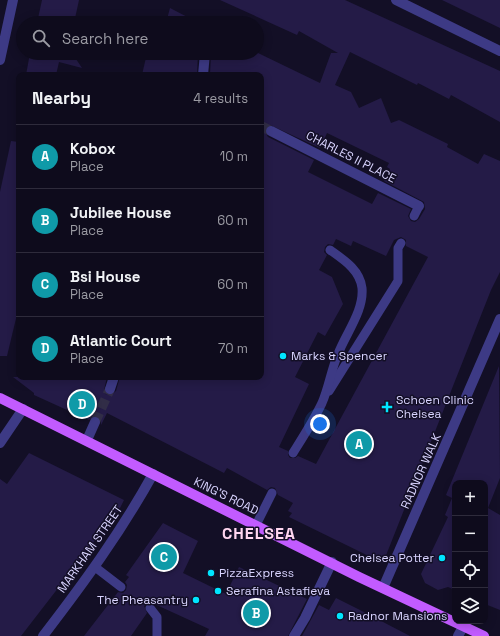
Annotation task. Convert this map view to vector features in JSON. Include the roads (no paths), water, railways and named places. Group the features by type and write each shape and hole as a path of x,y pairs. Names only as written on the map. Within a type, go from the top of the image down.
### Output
{"main road":[{"name":"KING'S ROAD","path":"0,398 332,562 461,631 484,636"}],"street":[{"path":"0,60 13,0"},
{"path":"396,0 500,51"},
{"path":"203,72 204,60"},
{"name":"CHARLES II PLACE","path":"271,131 419,206"},
{"name":"RADNOR WALK","path":"383,588 500,319"},
{"path":"110,389 113,380"},
{"path":"0,443 23,409"},
{"path":"87,440 95,422"},
{"name":"MARKHAM STREET","path":"43,636 95,567 136,505 153,474"},
{"path":"294,636 305,618 332,562"}],"lane":[{"path":"414,216 419,206"},
{"path":"293,453 322,403 398,281 398,248 401,243"},
{"path":"322,403 338,353 357,313 362,298 362,288 359,276 348,264 330,250"},
{"path":"256,525 272,493"},
{"path":"95,567 121,587"},
{"path":"150,608 157,617 157,636"}],"tunnel":[{"path":"264,128 271,131"},
{"path":"95,422 110,389"}],"place":[{"name":"Marks & Spencer","path":"283,356"},
{"name":"Atlantic Court","path":"82,404"},
{"name":"Schoen Clinic Chelsea","path":"387,407"},
{"name":"Kobox","path":"359,444"},
{"name":"Bsi House","path":"164,557"},
{"name":"Chelsea Potter","path":"442,558"},
{"name":"PizzaExpress","path":"211,573"},
{"name":"Serafina Astafieva","path":"218,591"},
{"name":"The Pheasantry","path":"196,600"},
{"name":"Jubilee House","path":"256,613"},
{"name":"Radnor Mansions","path":"340,616"}],"district":[{"name":"CHELSEA","path":"259,533"}]}
